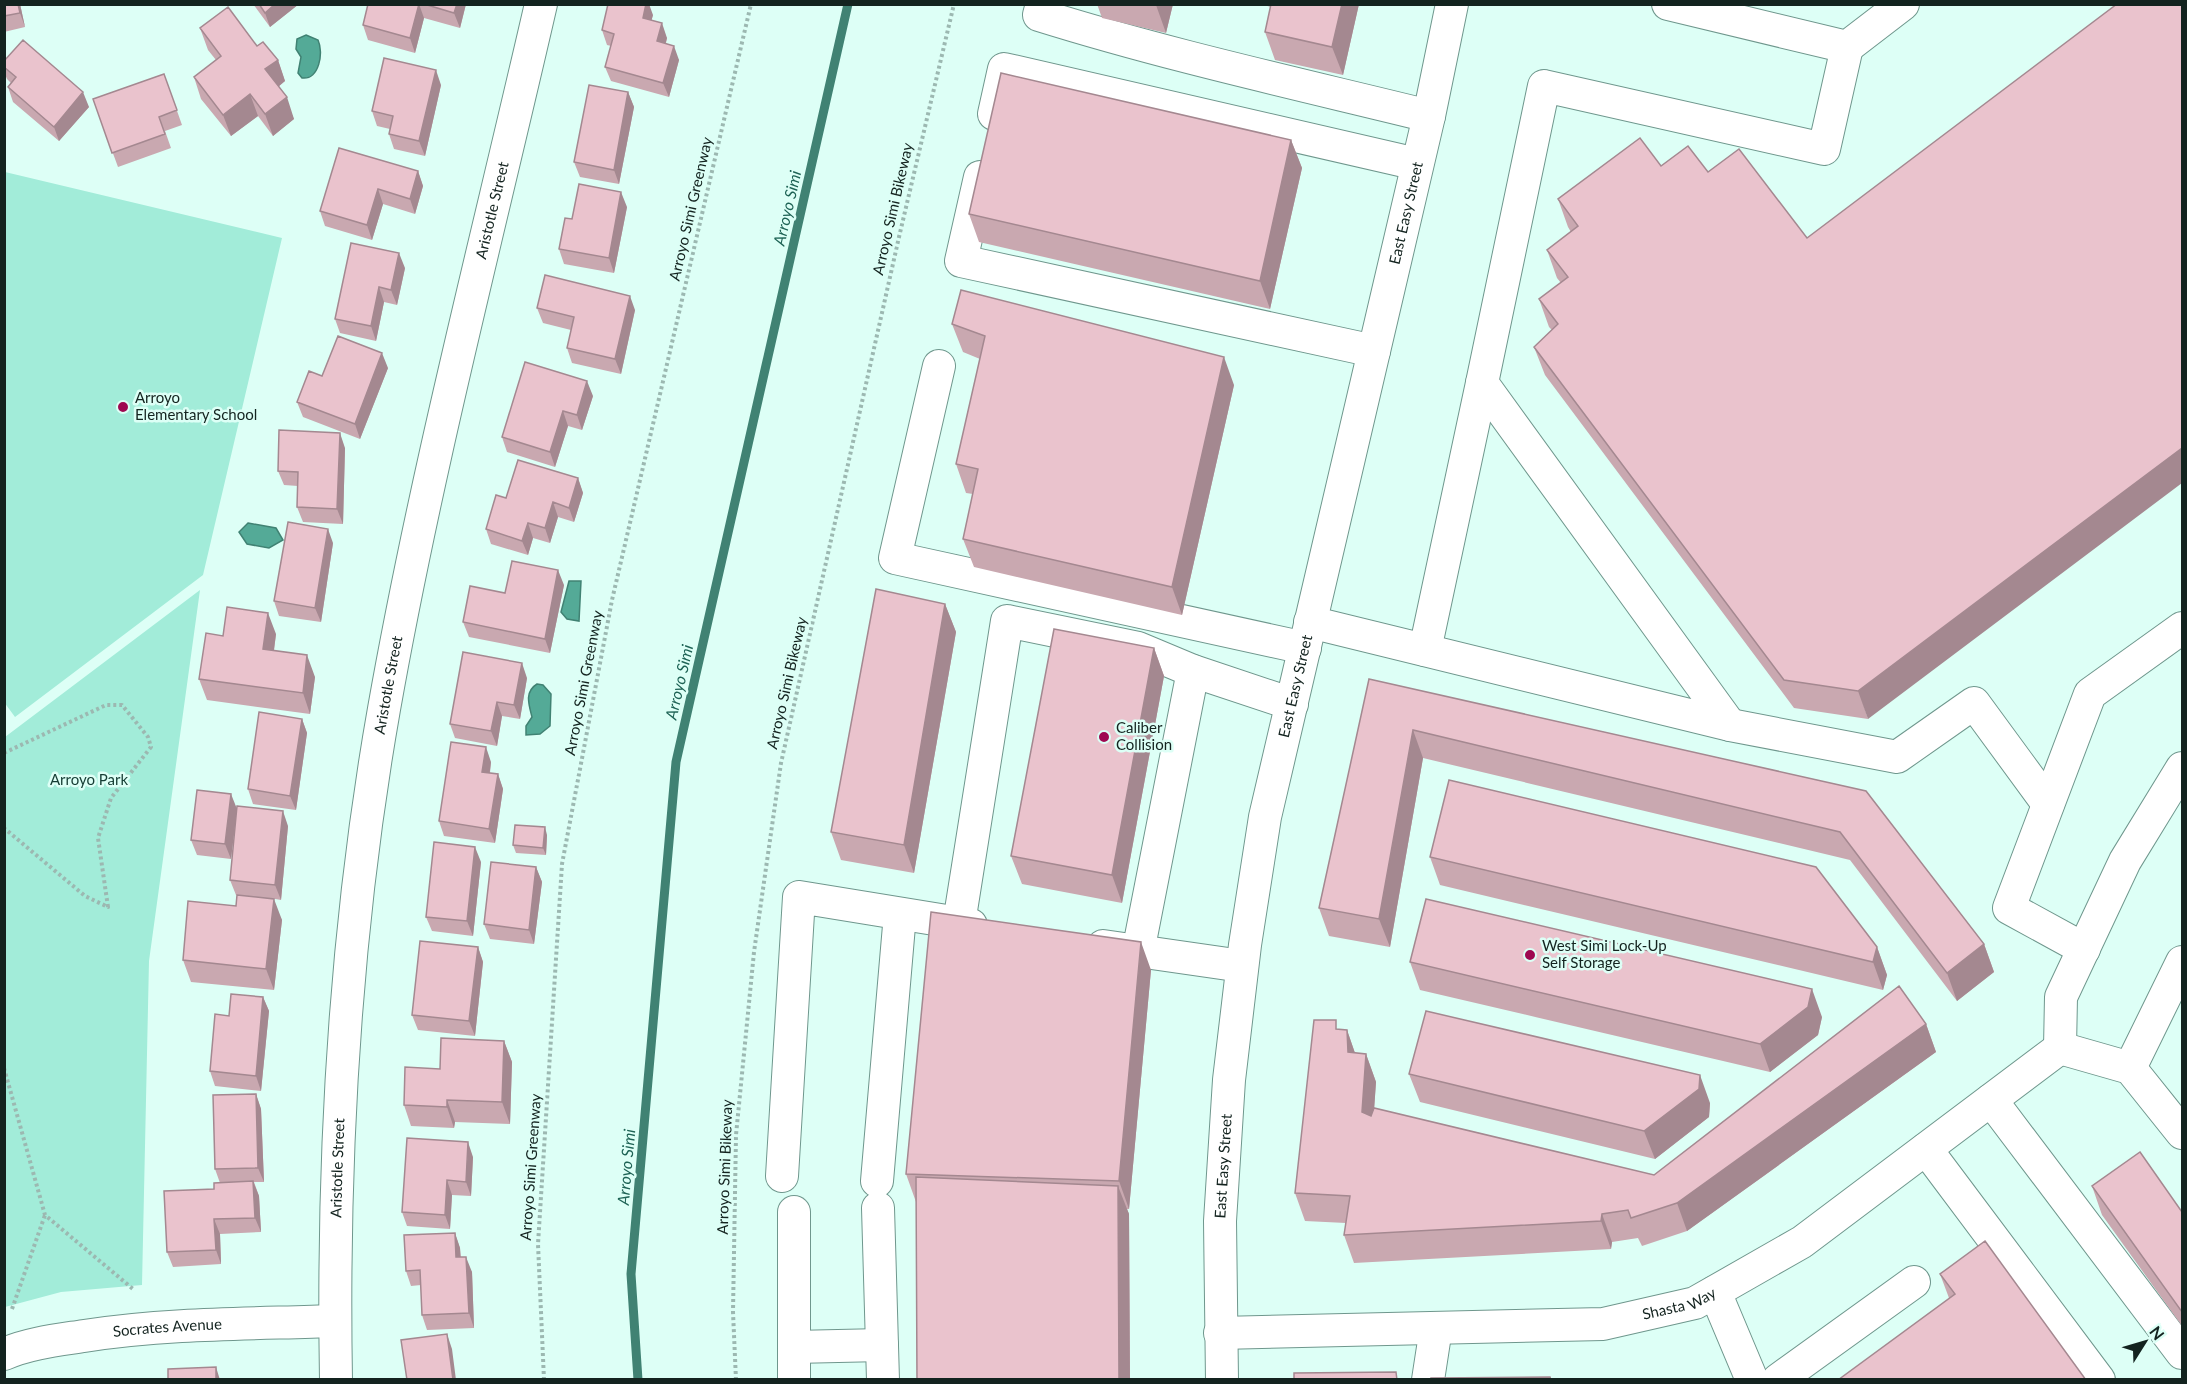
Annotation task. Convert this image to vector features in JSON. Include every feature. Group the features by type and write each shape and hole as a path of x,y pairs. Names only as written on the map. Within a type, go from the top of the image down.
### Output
{"street":[{"name":"Aristotle Street","path":"336,1380 336,1175 345,1025 363,850 384,711 421,521 541,4"},
{"name":"East Easy Street","path":"1222,1380 1220,1221 1229,1080 1242,966 1265,818 1429,116 1452,4"},
{"path":"1668,4 1847,46"},
{"path":"1425,650 1544,86 1824,149 1847,46 1903,4"},
{"path":"1040,10 1215,63 1429,116"},
{"path":"1374,351 961,261 1004,69 1417,164"},
{"path":"939,366 895,558 1308,635 1425,650 1730,725 1897,757 1974,703 2048,804"},
{"path":"1482,383 1730,725"},
{"path":"959,923 1007,621 1138,648 1193,671 1292,704"},
{"path":"2084,949 2009,908 2090,694 2182,628"},
{"path":"1138,952 1193,671"},
{"path":"2182,768 2125,861 2061,997 2060,1048 2130,1068 2182,1133"},
{"path":"782,1176 799,897 1004,930"},
{"path":"883,1380 877,1195 900,914"},
{"path":"1071,941 1242,966"},
{"path":"2130,1068 2182,962"},
{"name":"Shasta Way","path":"1220,1332 1603,1324 1695,1303 1802,1242 2060,1048"},
{"path":"1991,1100 2182,1353"},
{"path":"1926,1149 2099,1380"},
{"path":"794,1212 794,1380"},
{"path":"1793,1375 1914,1281"},
{"path":"1715,1292 1752,1380"},
{"name":"Socrates Avenue","path":"4,1354 64,1339 130,1329 335,1321"},
{"path":"1428,1380 1436,1328"},
{"path":"794,1347 882,1345"}],"path":[{"name":"Arroyo Simi Greenway","path":"544,1380 538,1244 562,864 612,600 751,4"},
{"name":"Arroyo Simi Bikeway","path":"736,1380 733,1312 736,1135 754,952 782,763 899,237 954,4"},
{"path":"4,753 106,705 122,705 148,737 151,747 111,798 98,838 108,907 84,896 4,828"},
{"path":"4,1068 45,1215 133,1289"},
{"path":"12,1309 45,1215"}],"green space":[{"name":"Arroyo Elementary School","path":"5,172 282,238 203,575 15,717 4,702"},
{"name":"Arroyo Park","path":"200,590 149,961 142,1285 61,1292 5,1307 5,737"}],"shaded area":[{"path":"306,35 318,40 320,58 313,75 302,78 298,73 301,57 296,49 297,39"},
{"path":"248,523 276,528 283,540 269,548 247,544 239,532"},
{"path":"569,581 581,581 579,621 567,619 561,612"},
{"path":"537,684 543,685 551,694 550,726 540,734 526,735 526,726 532,717 529,695"}],"building":[{"path":"4,4 18,4 20,13 4,16"},
{"path":"259,4 275,4 265,13"},
{"path":"368,4 419,4 410,38 363,25"},
{"path":"424,4 457,4 454,13"},
{"path":"608,4 646,4 643,18 662,23 657,41 674,46 663,83 605,67 614,34 602,30"},
{"path":"1271,4 1342,4 1332,47 1265,32"},
{"path":"2117,4 2182,4 2182,448 1858,691 1784,680 1534,347 1558,324 1539,299 1568,277 1547,250 1578,226 1558,199 1640,138 1661,166 1688,146 1708,172 1739,149 1807,238"},
{"path":"228,7 257,46 263,42 278,60 265,69 287,97 265,114 250,94 223,115 194,77 221,56 200,28"},
{"path":"23,40 83,92 54,127 8,87 16,77 4,67 4,61"},
{"path":"384,58 436,70 419,141 389,134 393,116 372,111"},
{"path":"1001,73 1291,140 1260,281 969,214"},
{"path":"164,74 177,110 159,117 165,134 112,153 93,99"},
{"path":"589,85 628,92 614,170 574,162"},
{"path":"339,148 418,171 410,199 378,189 367,225 320,211"},
{"path":"579,184 621,192 609,258 559,249 565,218 572,219"},
{"path":"351,243 399,253 391,290 379,287 371,326 335,319"},
{"path":"545,275 630,296 615,359 567,348 574,317 537,308"},
{"path":"961,290 1224,357 1172,587 963,539 978,469 956,464 985,336 952,324"},
{"path":"338,336 382,353 355,424 297,402 309,371 322,376"},
{"path":"525,362 587,381 577,415 563,411 550,452 502,437"},
{"path":"279,430 340,433 337,509 297,507 298,472 278,471"},
{"path":"518,460 578,478 569,508 553,502 545,528 528,523 522,541 486,529 496,495 506,498"},
{"path":"288,522 328,529 315,608 274,601"},
{"path":"512,561 558,570 545,639 463,622 470,586 505,593"},
{"path":"876,589 945,604 904,845 831,832"},
{"path":"227,607 268,613 263,649 307,655 303,693 199,679 206,633 223,636"},
{"path":"1054,629 1154,648 1112,875 1011,856"},
{"path":"463,652 522,663 514,705 497,702 491,731 450,724"},
{"path":"1369,679 1866,791 1984,944 1947,973 1840,832 1413,730 1379,919 1319,908"},
{"path":"259,712 302,719 290,796 248,789"},
{"path":"451,742 486,747 482,772 498,774 489,829 439,821"},
{"path":"1449,780 1816,867 1877,947 1873,962 1430,857"},
{"path":"197,790 231,794 225,844 191,840"},
{"path":"237,806 283,811 275,885 230,880"},
{"path":"515,825 545,827 543,848 513,845"},
{"path":"434,842 475,847 467,921 426,917"},
{"path":"491,862 536,867 529,930 484,924"},
{"path":"237,895 274,899 266,969 183,960 188,901 236,906"},
{"path":"1426,899 1812,989 1808,1007 1760,1044 1410,962"},
{"path":"931,912 1141,942 1119,1181 906,1174"},
{"path":"420,941 478,947 469,1021 412,1015"},
{"path":"1899,986 1926,1024 1677,1203 1631,1218 1628,1210 1602,1214 1601,1221 1344,1235 1350,1196 1295,1193 1314,1020 1336,1020 1336,1029 1347,1030 1348,1052 1366,1054 1362,1112 1371,1116 1374,1108 1654,1175"},
{"path":"231,994 263,997 256,1076 210,1071 215,1014 229,1016"},
{"path":"1426,1011 1700,1075 1699,1089 1644,1131 1409,1074"},
{"path":"441,1038 504,1041 502,1102 447,1100 447,1107 404,1105 405,1067 440,1069"},
{"path":"256,1094 258,1168 215,1169 213,1095"},
{"path":"407,1138 468,1142 466,1182 447,1180 445,1215 402,1212"},
{"path":"2140,1152 2182,1212 2182,1312 2092,1186"},
{"path":"916,1177 1118,1186 1119,1380 917,1380"},
{"path":"253,1181 255,1218 214,1219 216,1250 167,1252 164,1191 214,1189 214,1183"},
{"path":"455,1233 456,1257 466,1257 469,1313 422,1315 420,1270 406,1271 404,1235"},
{"path":"1985,1241 2086,1380 1838,1380 1955,1294 1940,1274"},
{"path":"447,1334 453,1380 407,1380 401,1340"},
{"path":"216,1367 216,1380 168,1380 168,1369"},
{"path":"1396,1372 1397,1380 1294,1380 1294,1373"},
{"path":"1550,1377 1551,1380 1431,1380 1431,1378"}],"waterway":[{"name":"Arroyo Simi","path":"638,1380 631,1274 676,762 848,4"}],"place":[{"name":"Arroyo Elementary School","path":"123,407"},
{"name":"Caliber Collision","path":"1104,737"},
{"name":"West Simi Lock-Up Self Storage","path":"1530,955"}]}
